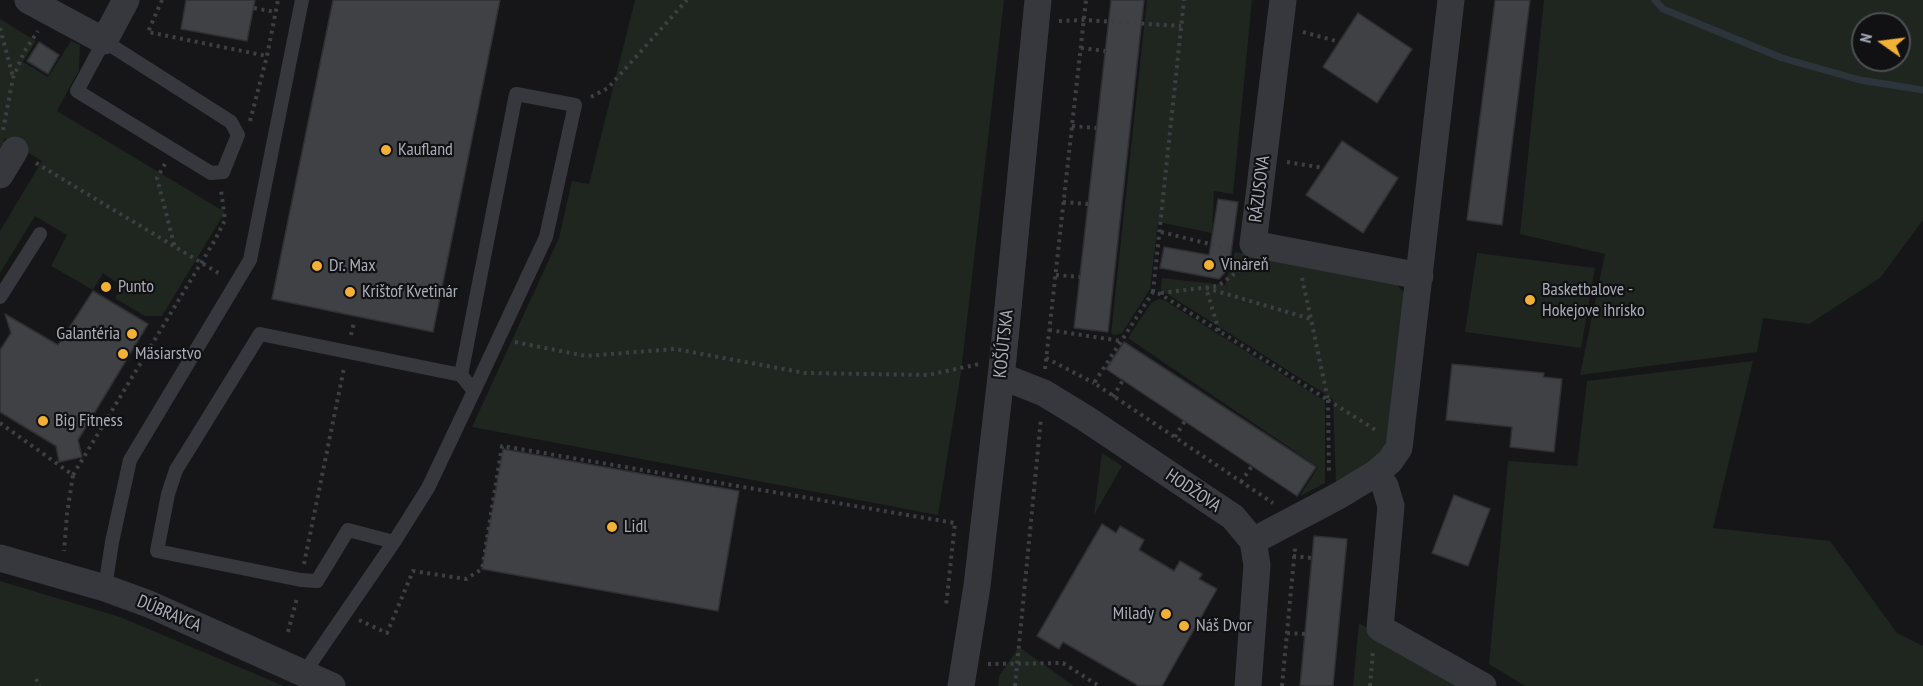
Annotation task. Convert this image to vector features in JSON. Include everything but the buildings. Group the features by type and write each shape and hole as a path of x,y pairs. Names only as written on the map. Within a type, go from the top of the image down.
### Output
{"street":[{"path":"40,7 104,41 126,0"},
{"name":"KOŠÚTSKA","path":"961,686 977,586 1002,368 1038,0"},
{"name":"RÁZUSOVA","path":"1283,0 1253,244 1420,276"},
{"path":"1248,686 1257,565 1253,540 1340,495 1376,473 1390,461 1399,448 1451,0"},
{"path":"0,175 7,143"},
{"name":"HODŽOVA","path":"1002,368 1233,517 1253,540"},
{"path":"1376,473 1385,486 1391,506 1380,628 1483,686"},
{"name":"DÚBRAVCA","path":"0,558 105,588 149,604 332,686"}],"lane":[{"path":"105,588 112,542 130,460 250,260 302,0"},
{"path":"104,41 231,122 235,129 238,135 223,172 211,173 77,91 104,41"},
{"path":"304,673 394,542 428,488 500,339 546,237 575,105 516,94 461,375"},
{"path":"0,297 40,234"},
{"path":"394,542 348,530 317,581 301,580 157,552 168,494 176,470 260,334 461,375 474,391"}],"path":[{"path":"162,0 148,32 267,56"},
{"path":"235,129 251,120 278,0"},
{"path":"575,105 608,88 687,0"},
{"path":"1015,686 1046,358 1086,0"},
{"path":"1094,383 1153,292 1184,0"},
{"path":"40,7 13,78 7,143 236,284"},
{"path":"254,8 275,12"},
{"path":"1084,20 1181,26"},
{"path":"1280,27 1340,42"},
{"path":"0,28 13,78"},
{"path":"1081,48 1105,51"},
{"path":"1072,126 1096,128"},
{"path":"173,150 157,178 176,248"},
{"path":"1264,158 1324,168"},
{"path":"64,554 67,514 74,474 225,220 219,172"},
{"path":"1063,202 1088,204"},
{"path":"1161,232 1236,250"},
{"path":"1160,294 1218,286 1250,262"},
{"path":"1056,275 1080,277"},
{"path":"1301,275 1328,400 1330,484"},
{"path":"1206,288 1311,319"},
{"path":"1206,288 1219,331"},
{"path":"1153,292 1160,294 1385,436"},
{"path":"288,632 301,580 354,322"},
{"path":"1049,330 1121,340"},
{"path":"500,339 586,356 675,349 805,373 928,375 1002,368"},
{"path":"1046,358 1094,383 1279,507"},
{"path":"1113,397 1123,380"},
{"path":"1175,437 1185,421"},
{"path":"0,423 74,474"},
{"path":"359,620 387,633 413,571 466,579 482,569 502,446 955,523 945,616"},
{"path":"1241,482 1252,466"},
{"path":"1282,686 1295,546"},
{"path":"1293,556 1312,558"},
{"path":"1287,633 1305,634"},
{"path":"1370,686 1374,646"},
{"path":"1017,664 1063,663 1099,686"},
{"path":"36,680 40,686"}],"shaded area":[{"path":"635,0 1004,0 961,372 938,515 472,427 559,238 572,181 589,184"},
{"path":"1147,0 1252,0 1233,194 1214,191 1212,233 1158,222 1150,289 1122,333 1116,335 1111,334"},
{"path":"1544,0 1923,0 1923,220 1880,278 1809,324 1763,318 1757,352 1580,375 1605,254 1520,234"},
{"path":"0,19 36,41 23,62 48,77 71,41 80,45 79,70 57,111 225,212 162,316 145,316 115,298 122,286 103,273 93,290 51,266 67,235 35,216 0,273 0,231 42,161 4,138 4,156 0,154"},
{"path":"1235,252 1389,276 1406,295 1385,456 1336,485 1333,399 1161,290 1162,278 1225,285"},
{"name":"Basketbalove - Hokejove ihrisko","path":"1477,253 1595,268 1581,348 1465,332"},
{"path":"1159,299 1325,401 1325,483 1300,496 1318,467 1128,338 1151,303"},
{"path":"1753,361 1713,528 1830,541 1897,633 1923,646 1923,686 1525,686 1489,664 1508,461 1577,466 1587,381"},
{"path":"1102,453 1122,466 1094,515"},
{"path":"0,581 120,617 284,686 0,686"},
{"path":"1359,623 1461,686 1353,686"},
{"path":"1019,647 1074,686 998,686 999,676"}],"waterway":[{"path":"1655,0 1663,9 1782,58 1860,80 1923,90"}],"place":[{"name":"Kaufland","path":"386,150"},
{"name":"Vináreň","path":"1209,265"},
{"name":"Dr. Max","path":"317,266"},
{"name":"Punto","path":"106,287"},
{"name":"Krištof Kvetinár","path":"350,292"},
{"name":"Basketbalove - Hokejove ihrisko","path":"1530,300"},
{"name":"Galantéria","path":"132,334"},
{"name":"Mäsiarstvo","path":"123,354"},
{"name":"Big Fitness","path":"43,421"},
{"name":"Lidl","path":"612,527"},
{"name":"Milady","path":"1166,614"},
{"name":"Náš Dvor","path":"1184,626"}]}
